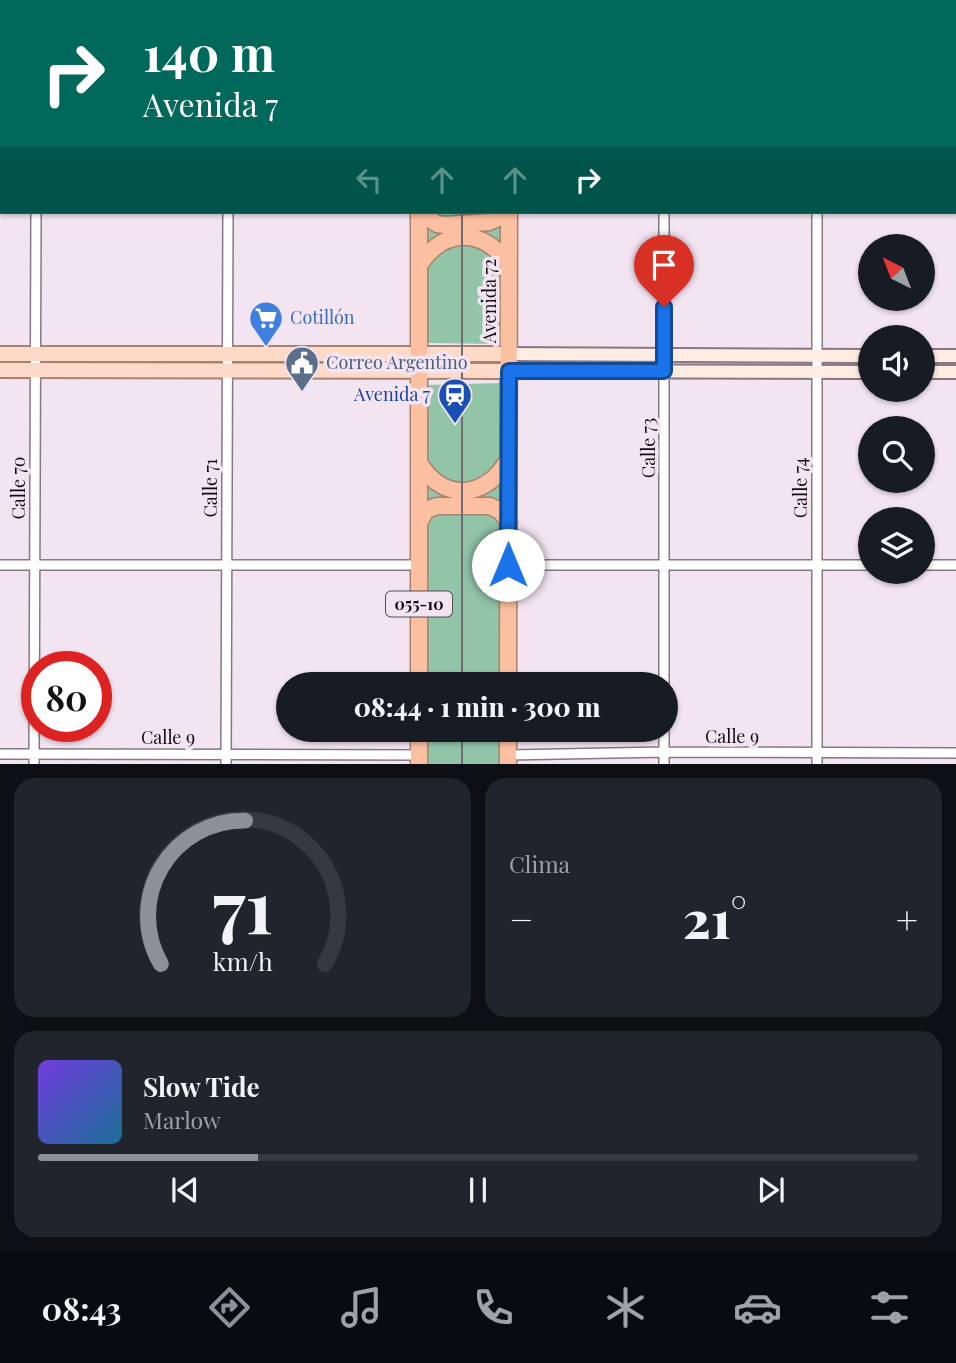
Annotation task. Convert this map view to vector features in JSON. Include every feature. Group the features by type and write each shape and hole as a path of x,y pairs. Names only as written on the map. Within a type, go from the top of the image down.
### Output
{"highway":[{"name":"055-10","path":"419,214 419,672"},
{"path":"422,214 437,224 445,225 489,222 505,214"},
{"name":"Avenida 72","path":"508,214 508,672"},
{"path":"420,264 427,253 437,245 462,237 476,238 489,244 509,265"},
{"path":"419,464 435,482 448,489 463,491 477,489 490,482 501,472 508,460"},
{"path":"419,523 426,510 437,506 490,506 500,511 509,522"},
{"path":"419,742 419,760"},
{"path":"508,742 508,760"}],"main road":[{"path":"0,354 227,354 664,371 858,372"},
{"path":"509,363 664,355 858,356"},
{"path":"935,356 956,356"},
{"path":"0,370 227,371 419,362"},
{"path":"935,372 956,372"}],"street":[{"name":"Calle 70","path":"34,764 36,214"},
{"name":"Calle 71","path":"226,764 228,214"},
{"name":"Calle 73","path":"664,214 664,672"},
{"name":"Calle 74","path":"817,214 817,764"},
{"path":"0,565 419,565"},
{"path":"508,565 858,565"},
{"path":"935,565 956,565"},
{"path":"664,742 664,764"},
{"name":"Calle 9","path":"508,760 664,752 956,753"},
{"name":"Calle 9","path":"0,754 226,753 419,760"}],"green space":[{"path":"433,214 498,214 497,215 439,219"},
{"path":"427,222 501,224 501,245 484,234 467,230 446,233 428,244"},
{"path":"477,243 494,257 500,270 500,344 425,343 427,267 445,245"},
{"path":"501,383 499,462 480,480 466,484 451,484 437,478 424,456 426,385"},
{"path":"501,480 500,505 425,505 425,482 437,491"},
{"path":"491,510 500,520 500,672 424,672 424,519 428,513"},
{"path":"424,742 500,742 500,764 424,764"}],"tram line":[{"path":"462,214 462,672"},
{"path":"462,742 462,764"}],"place":[{"name":"Cotillón","path":"266,348"},
{"name":"Correo Argentino","path":"302,393"},
{"name":"Avenida 7","path":"455,425"}],"route":[{"path":"508,565 509,371 664,371 664,307"}]}
